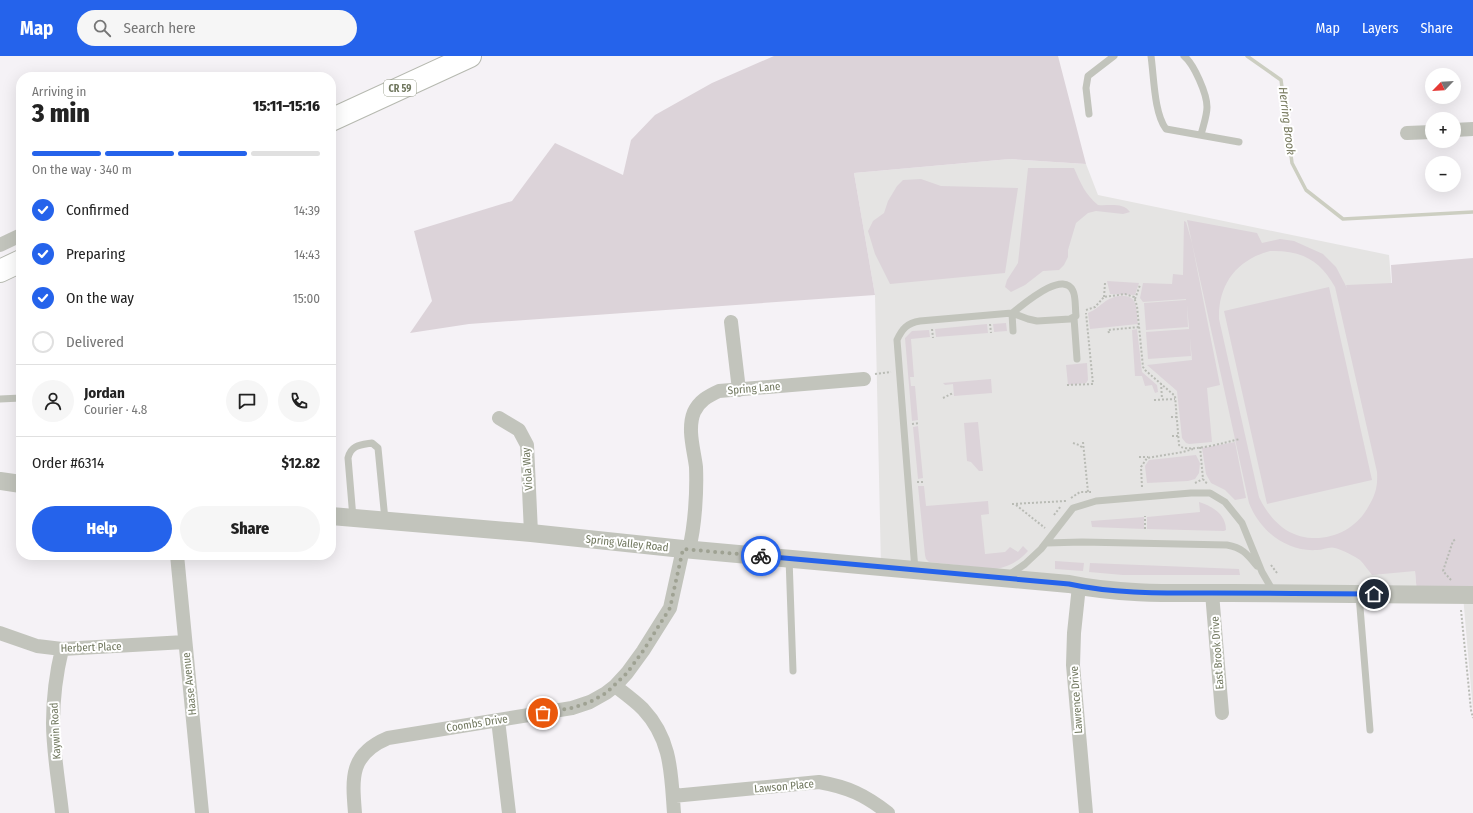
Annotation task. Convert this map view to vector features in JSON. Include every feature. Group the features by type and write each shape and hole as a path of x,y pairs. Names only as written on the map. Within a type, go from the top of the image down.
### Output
{"main road":[{"name":"CR 59","path":"336,118 470,56"},
{"path":"0,271 16,263"}],"street":[{"path":"1461,130 1473,129"},
{"path":"1407,133 1425,132"},
{"path":"0,245 16,237"},
{"path":"731,322 739,390"},
{"name":"Spring Lane","path":"686,549 693,533 695,509 696,468 691,430 694,412 700,403 708,396 719,391 864,379"},
{"name":"Viola Way","path":"499,418 519,430 527,445 530,533"},
{"path":"0,481 16,483"},
{"name":"Spring Valley Road","path":"336,516 530,533 1003,578 1121,591 1466,595"},
{"name":"Coombs Drive","path":"355,813 352,784 354,772 359,760 367,750 376,743 388,738 572,708 590,702 615,686 627,673 643,651 670,608 686,549"},
{"name":"Haase Avenue","path":"177,560 202,813"},
{"name":"Lawrence Drive","path":"1079,586 1074,633 1073,665 1086,813"},
{"name":"East Brook Drive","path":"1212,593 1222,714"},
{"name":"Herbert Place","path":"0,633 37,646 62,649 185,642"},
{"name":"Kaywin Road","path":"62,649 54,696 53,725 62,813"},
{"path":"615,686 643,709 655,723 663,738 669,756 674,813"},
{"path":"498,720 509,813"},
{"name":"Lawson Place","path":"673,796 819,782 838,785 858,793 874,802 888,813"}],"lane":[{"path":"1089,114 1086,88 1088,76 1114,56"},
{"path":"1151,56 1158,114 1166,129 1239,142"},
{"path":"1184,56 1193,68 1204,92 1207,107 1200,135"},
{"path":"1013,316 1050,286 1063,283 1069,285 1073,291 1076,316 1074,318 1077,359"},
{"path":"1013,316 1013,331"},
{"path":"915,570 898,371 897,340 904,327 912,322 1013,316 1037,321 1074,318"},
{"path":"0,399 16,398"},
{"path":"353,518 348,458 349,453 356,446 372,443 378,448 385,521"},
{"path":"1003,578 1025,564 1046,543 1073,508 1096,501 1191,493 1210,493 1225,502 1242,523 1262,572 1274,593"},
{"path":"1046,543 1082,542 1227,545 1239,548 1249,556 1262,572"},
{"path":"789,558 793,671"},
{"path":"1359,594 1370,730"}],"path":[{"path":"1086,310 1095,307 1104,297 1105,282"},
{"path":"1140,285 1135,299 1144,369 1171,392 1175,399 1178,436 1181,447 1197,447 1240,439"},
{"path":"1104,297 1125,294 1132,296 1135,299"},
{"path":"992,333 990,322 1013,316"},
{"path":"1109,333 1108,330 1139,327"},
{"path":"925,328 932,328 933,338"},
{"path":"864,379 869,374 898,371"},
{"path":"1161,383 1162,399"},
{"path":"943,398 953,394"},
{"path":"1154,400 1175,399"},
{"path":"1171,417 1177,417"},
{"path":"911,424 919,424"},
{"path":"1172,436 1178,436"},
{"path":"1083,442 1088,492"},
{"path":"1073,443 1079,444 1084,449"},
{"path":"1139,457 1183,452 1197,447"},
{"path":"1136,488 1142,488 1141,467 1145,460 1150,456"},
{"path":"916,475 916,482 924,482"},
{"path":"1193,483 1203,479"},
{"path":"1053,516 1067,501 1080,492 1095,491"},
{"path":"1041,534 1045,528 1020,506 1012,504 1067,501"},
{"path":"1145,516 1145,529"},
{"path":"1456,539 1452,541 1443,571 1466,595 1471,710 1473,718"}],"shaded area":[{"path":"774,56 1058,56 1086,164 1010,159 854,173 875,295 469,324 410,333 432,301 414,231 512,201 555,143 623,175 631,140 655,115 712,83"},
{"path":"1010,159 1086,164 1098,195 1389,255 1417,594 1212,593 881,567 875,295 854,173"},
{"path":"1028,168 1074,168 1081,184 1098,205 1116,205 1124,207 1130,212 1123,214 1096,211 1088,213 1076,223 1068,250 1068,257 1064,265 1059,270 1043,271 1025,285 1011,292 1005,287 1007,280 1018,263"},
{"path":"921,179 941,186 1018,188 1005,273 890,284 875,254 868,231 873,221 884,213 888,201 897,186 903,180"},
{"path":"1187,220 1257,233 1262,243 1280,239 1294,241 1323,254 1336,267 1347,288 1346,285 1392,283 1391,265 1473,258 1473,595 1417,594 1415,571 1372,575 1360,560 1338,549 1331,547 1319,550 1306,550 1285,543 1267,531 1254,513 1249,503","holes":["1270,251 1281,251 1300,255 1316,263 1335,287 1377,472 1377,483 1374,496 1360,518 1352,526 1342,532 1320,538 1308,538 1286,530 1270,515 1259,497 1219,319 1222,295 1231,276 1239,268 1258,255"]},
{"path":"1184,221 1186,222 1192,243 1220,385 1207,388 1212,442 1189,444 1182,438 1177,391 1147,365 1192,360 1190,338 1191,356 1148,359 1146,332 1189,329 1187,305 1188,327 1146,330 1144,303 1186,299 1143,302 1140,298 1143,283 1172,284 1173,274 1183,275"},
{"path":"1107,281 1139,283 1135,295 1110,294"},
{"path":"1329,287 1372,480 1267,504 1224,311"},
{"path":"1119,296 1130,297 1133,300 1136,308 1138,324 1090,329 1088,313 1109,299"},
{"path":"1006,323 1007,331 994,332 993,324"},
{"path":"987,324 988,333 936,337 935,329"},
{"path":"1137,329 1142,372 1157,385 1158,392 1155,393 1152,385 1145,386 1142,376 1135,376 1132,330"},
{"path":"929,330 930,337 911,339 914,377 910,377 911,386 915,386 918,420 912,421 905,338 912,331"},
{"path":"1087,363 1088,380 1086,383 1068,385 1066,365"},
{"path":"991,379 992,393 954,396 953,384 945,385 943,383"},
{"path":"978,422 983,471 979,471 971,462 967,461 964,423"},
{"path":"918,426 923,478 918,479 913,427"},
{"path":"1235,442 1246,498 1235,500 1225,490 1211,483 1206,474 1202,448"},
{"path":"1196,455 1200,463 1199,473 1195,479 1188,481 1147,483 1145,466 1149,460"},
{"path":"918,486 924,486 926,506 988,501 989,514 981,515 985,554 1005,552 1010,547 1018,552 1023,546 1028,551 1013,563 1005,567 995,569 929,562 925,555"},
{"path":"1199,502 1213,508 1221,515 1224,519 1226,530 1147,529 1147,517 1200,512"},
{"path":"1144,517 1144,529 1092,527 1091,521"},
{"path":"1055,561 1084,563 1083,571 1055,569"},
{"path":"1090,563 1239,569 1240,575 1123,575 1089,572"},
{"path":"1463,595 1473,595 1473,711 1465,619"}],"waterway":[{"name":"Herring Brook","path":"1247,56 1281,80 1292,163 1306,190 1343,219 1473,212"}],"way so far":[{"path":"543,713 572,708 590,702 615,686 627,673 660,626 670,608 683,549 761,556"}],"route":[{"path":"761,556 1069,584 1088,588 1121,591 1188,593 1374,594"}]}
